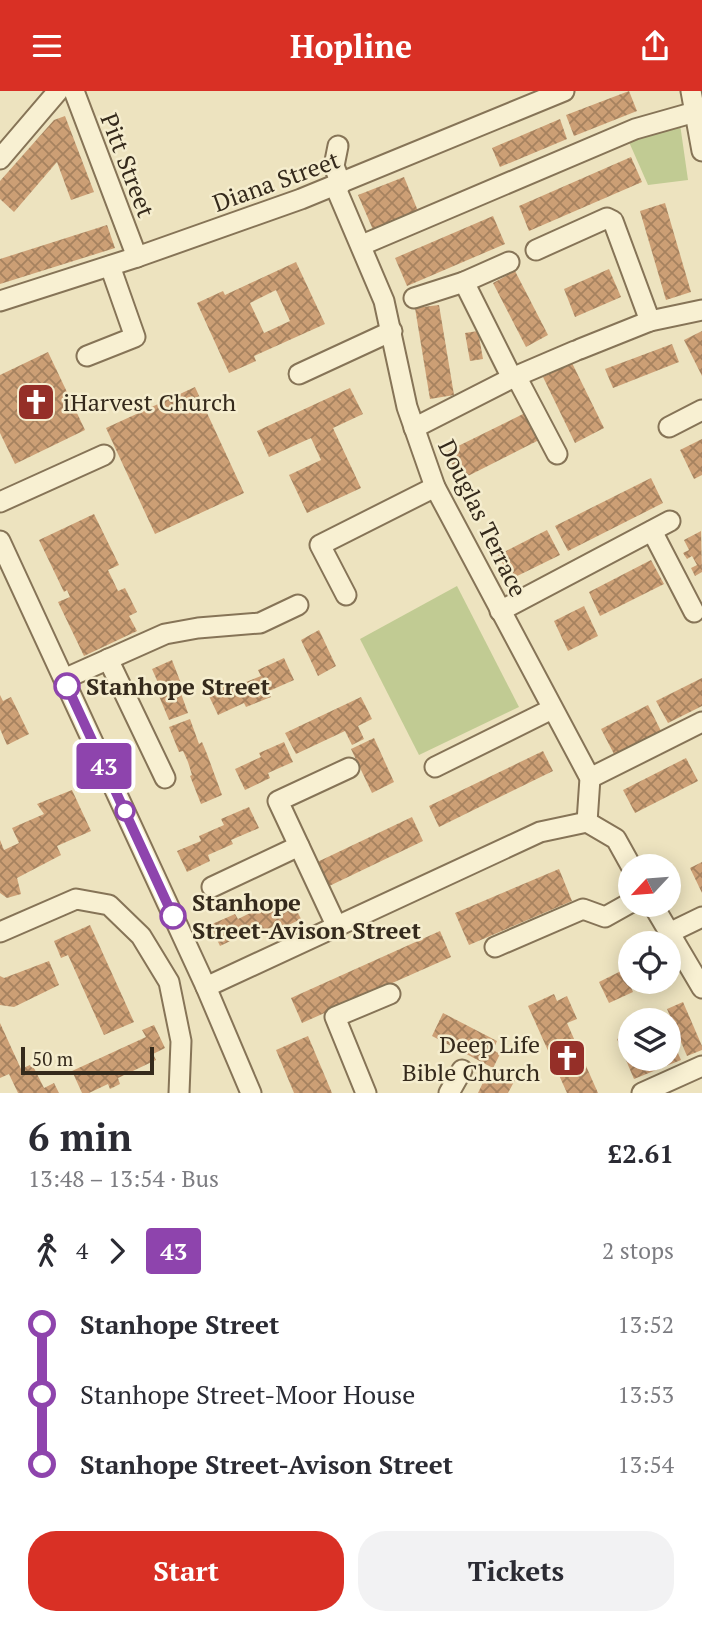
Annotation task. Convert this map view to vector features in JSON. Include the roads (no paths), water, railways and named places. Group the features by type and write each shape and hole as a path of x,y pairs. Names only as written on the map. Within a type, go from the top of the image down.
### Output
{"street":[{"path":"0,159 58,91"},
{"name":"Pitt Street","path":"74,91 137,257"},
{"name":"Diana Street","path":"0,301 137,257 338,185 564,91"},
{"path":"691,91 702,151"},
{"path":"362,245 635,129 695,112"},
{"name":"Douglas Terrace","path":"338,146 334,166 338,185 384,301 407,407 435,487 590,778"},
{"path":"536,250 607,218 613,221 650,321"},
{"path":"414,298 464,282 509,262"},
{"path":"87,356 135,337 110,266"},
{"path":"464,282 557,454"},
{"path":"414,428 577,350 650,321 702,310"},
{"path":"299,374 392,331"},
{"path":"669,427 702,409"},
{"path":"0,502 104,455"},
{"path":"346,596 320,545 435,487"},
{"path":"500,611 670,521"},
{"path":"652,531 694,612"},
{"path":"0,541 206,987 251,1093"},
{"path":"64,679 165,634 198,628 260,623 298,605"},
{"path":"108,659 165,778"},
{"path":"435,767 552,709"},
{"path":"587,823 590,778 702,722"},
{"path":"337,927 278,801 349,768"},
{"path":"206,987 540,832 587,823 616,839 624,854"},
{"path":"212,887 299,846"},
{"path":"0,932 76,899 109,905 141,936 169,982 181,1041 179,1093"},
{"path":"495,947 583,909 605,918 618,910"},
{"path":"672,931 702,917"},
{"path":"681,954 702,988"},
{"path":"366,1093 334,1017 390,994"},
{"path":"642,1093 702,1066"},
{"path":"449,1093 462,1070"}],"place":[{"name":"iHarvest Church","path":"36,402"},
{"name":"Stanhope Street","path":"67,686"},
{"name":"Stanhope Street-Avison Street","path":"173,916"},
{"name":"Deep Life Bible Church","path":"567,1058"}]}
